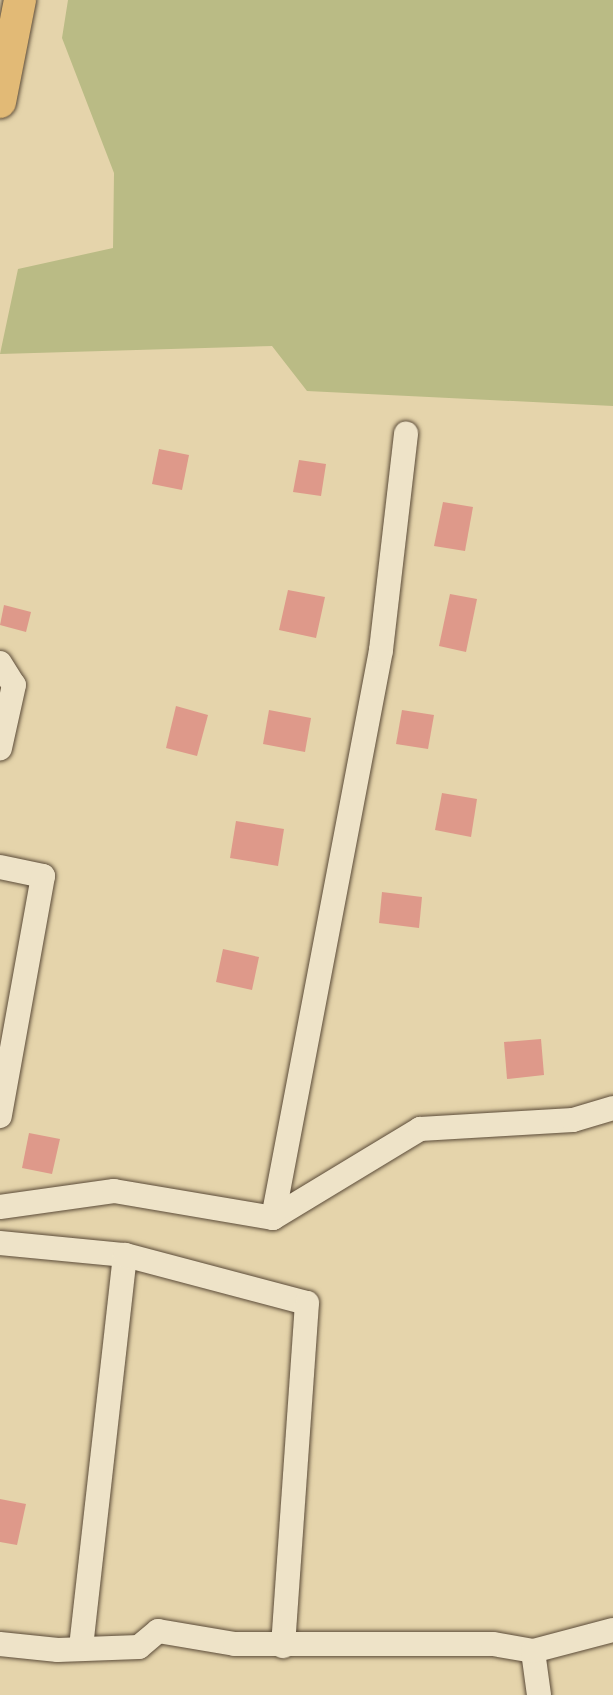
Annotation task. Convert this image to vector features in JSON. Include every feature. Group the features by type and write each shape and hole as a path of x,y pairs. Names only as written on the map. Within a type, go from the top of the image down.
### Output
{"main road":[{"path":"0,102 20,0"}],"street":[{"path":"273,1218 381,650 406,433"},
{"path":"0,663 14,685 0,748"},
{"path":"0,867 43,876 0,1116"},
{"path":"0,1207 114,1191 273,1218 420,1129 573,1120 613,1108"},
{"path":"0,1243 125,1255 307,1303 283,1646"},
{"path":"81,1649 125,1255"},
{"path":"0,1644 81,1649 139,1647 158,1631 283,1646 493,1644 533,1651 613,1630"},
{"path":"533,1651 539,1695"}],"green space":[{"path":"68,0 613,0 613,406 307,391 272,346 0,354 18,269 113,248 114,173 62,38"}],"building":[{"path":"159,449 189,455 182,490 152,484"},
{"path":"299,460 326,464 321,496 293,492"},
{"path":"443,502 473,507 465,551 434,546"},
{"path":"288,590 325,597 316,638 279,630"},
{"path":"450,594 477,599 466,652 439,646"},
{"path":"4,605 31,612 26,632 0,625"},
{"path":"176,706 208,715 197,756 166,748"},
{"path":"269,710 311,718 305,752 263,744"},
{"path":"402,710 434,715 428,749 396,744"},
{"path":"442,793 477,799 471,837 435,830"},
{"path":"236,821 284,829 278,866 230,858"},
{"path":"382,892 422,897 419,928 379,923"},
{"path":"223,949 259,957 252,990 216,982"},
{"path":"541,1039 544,1075 507,1079 504,1042"},
{"path":"29,1133 60,1139 52,1174 22,1168"},
{"path":"0,1499 26,1504 17,1545 0,1542"}]}
